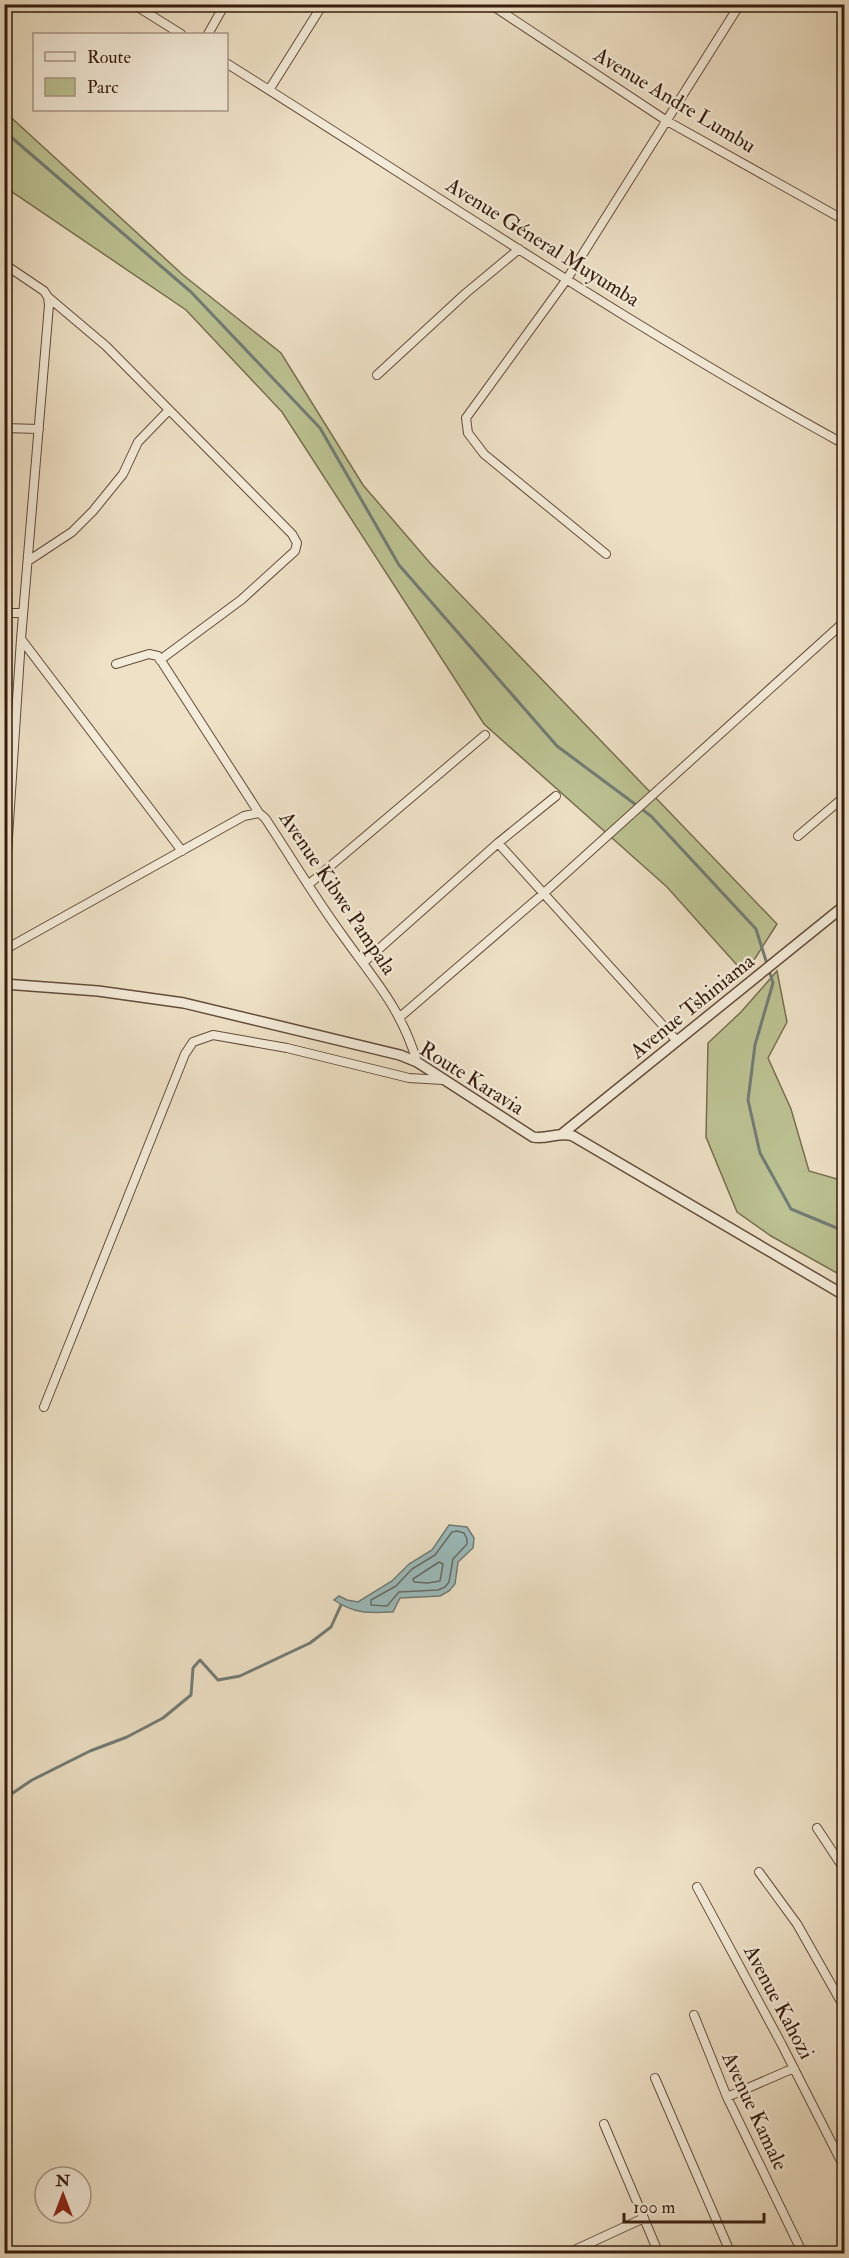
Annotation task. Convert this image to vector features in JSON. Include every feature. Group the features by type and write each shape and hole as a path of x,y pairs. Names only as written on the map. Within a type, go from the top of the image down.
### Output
{"street":[{"path":"133,4 179,33"},
{"path":"209,33 225,4"},
{"path":"269,90 323,4"},
{"name":"Avenue Andre Lumbu","path":"490,4 667,122 844,220"},
{"path":"606,554 484,454 470,438 466,429 466,418 468,412 567,279 740,4"},
{"name":"Avenue Géneral Muyumba","path":"228,64 567,279 784,411 844,444"},
{"path":"376,375 466,293 519,249"},
{"path":"4,264 44,291 48,297 106,346 292,534 298,546 241,600 160,660"},
{"path":"4,899 8,801 48,297"},
{"path":"28,561 72,532 93,512 123,474 138,442 169,410"},
{"path":"4,428 39,429"},
{"path":"4,613 23,613"},
{"path":"400,1017 544,893 844,622"},
{"path":"21,639 182,851"},
{"path":"116,664 156,654 259,813"},
{"path":"308,885 485,735"},
{"path":"363,963 498,843 556,796"},
{"path":"798,836 844,797"},
{"name":"Avenue Kibwe Pampala","path":"4,950 244,816 259,813 265,818 308,885 400,1017 410,1037 417,1062"},
{"path":"498,843 677,1041"},
{"name":"Avenue Tshiniama","path":"562,1134 844,906"},
{"name":"Route Karavia","path":"4,984 98,991 184,1003 387,1052 417,1062 533,1137 571,1135 844,1295"},
{"path":"44,1407 185,1054 193,1042 205,1036 225,1036 286,1048 409,1078 443,1080"},
{"path":"580,1120 579,1128 584,1142"},
{"path":"817,1828 844,1869"},
{"path":"759,1872 797,1924 844,2007"},
{"name":"Avenue Kahozi","path":"697,1887 844,2167"},
{"name":"Avenue Kamale","path":"694,2015 727,2097 803,2253"},
{"path":"727,2097 794,2068"},
{"path":"655,2078 731,2253"},
{"path":"604,2124 659,2253"},
{"path":"566,2253 644,2218"}],"green space":[{"path":"4,111 183,275 281,353 363,485 430,563 777,924 745,974 667,887 484,724 282,412 186,310 5,187"},
{"path":"777,971 787,1022 768,1058 791,1109 809,1171 844,1181 844,1277 771,1236 737,1212 706,1137 708,1043 741,1012"}],"water":[{"path":"449,1525 467,1527 474,1538 473,1548 458,1562 455,1584 449,1591 440,1596 400,1598 393,1612 362,1612 341,1605 334,1600 339,1596 358,1602 392,1581 409,1564 432,1550"}],"waterway":[{"path":"4,131 191,292 320,428 399,565 557,746 651,816 756,929 773,983 755,1045 748,1100 760,1153 791,1209 844,1231"},
{"path":"4,1799 32,1780 163,1718 191,1695 193,1668 200,1660 218,1680 240,1676 310,1643 331,1627 341,1605"}]}
